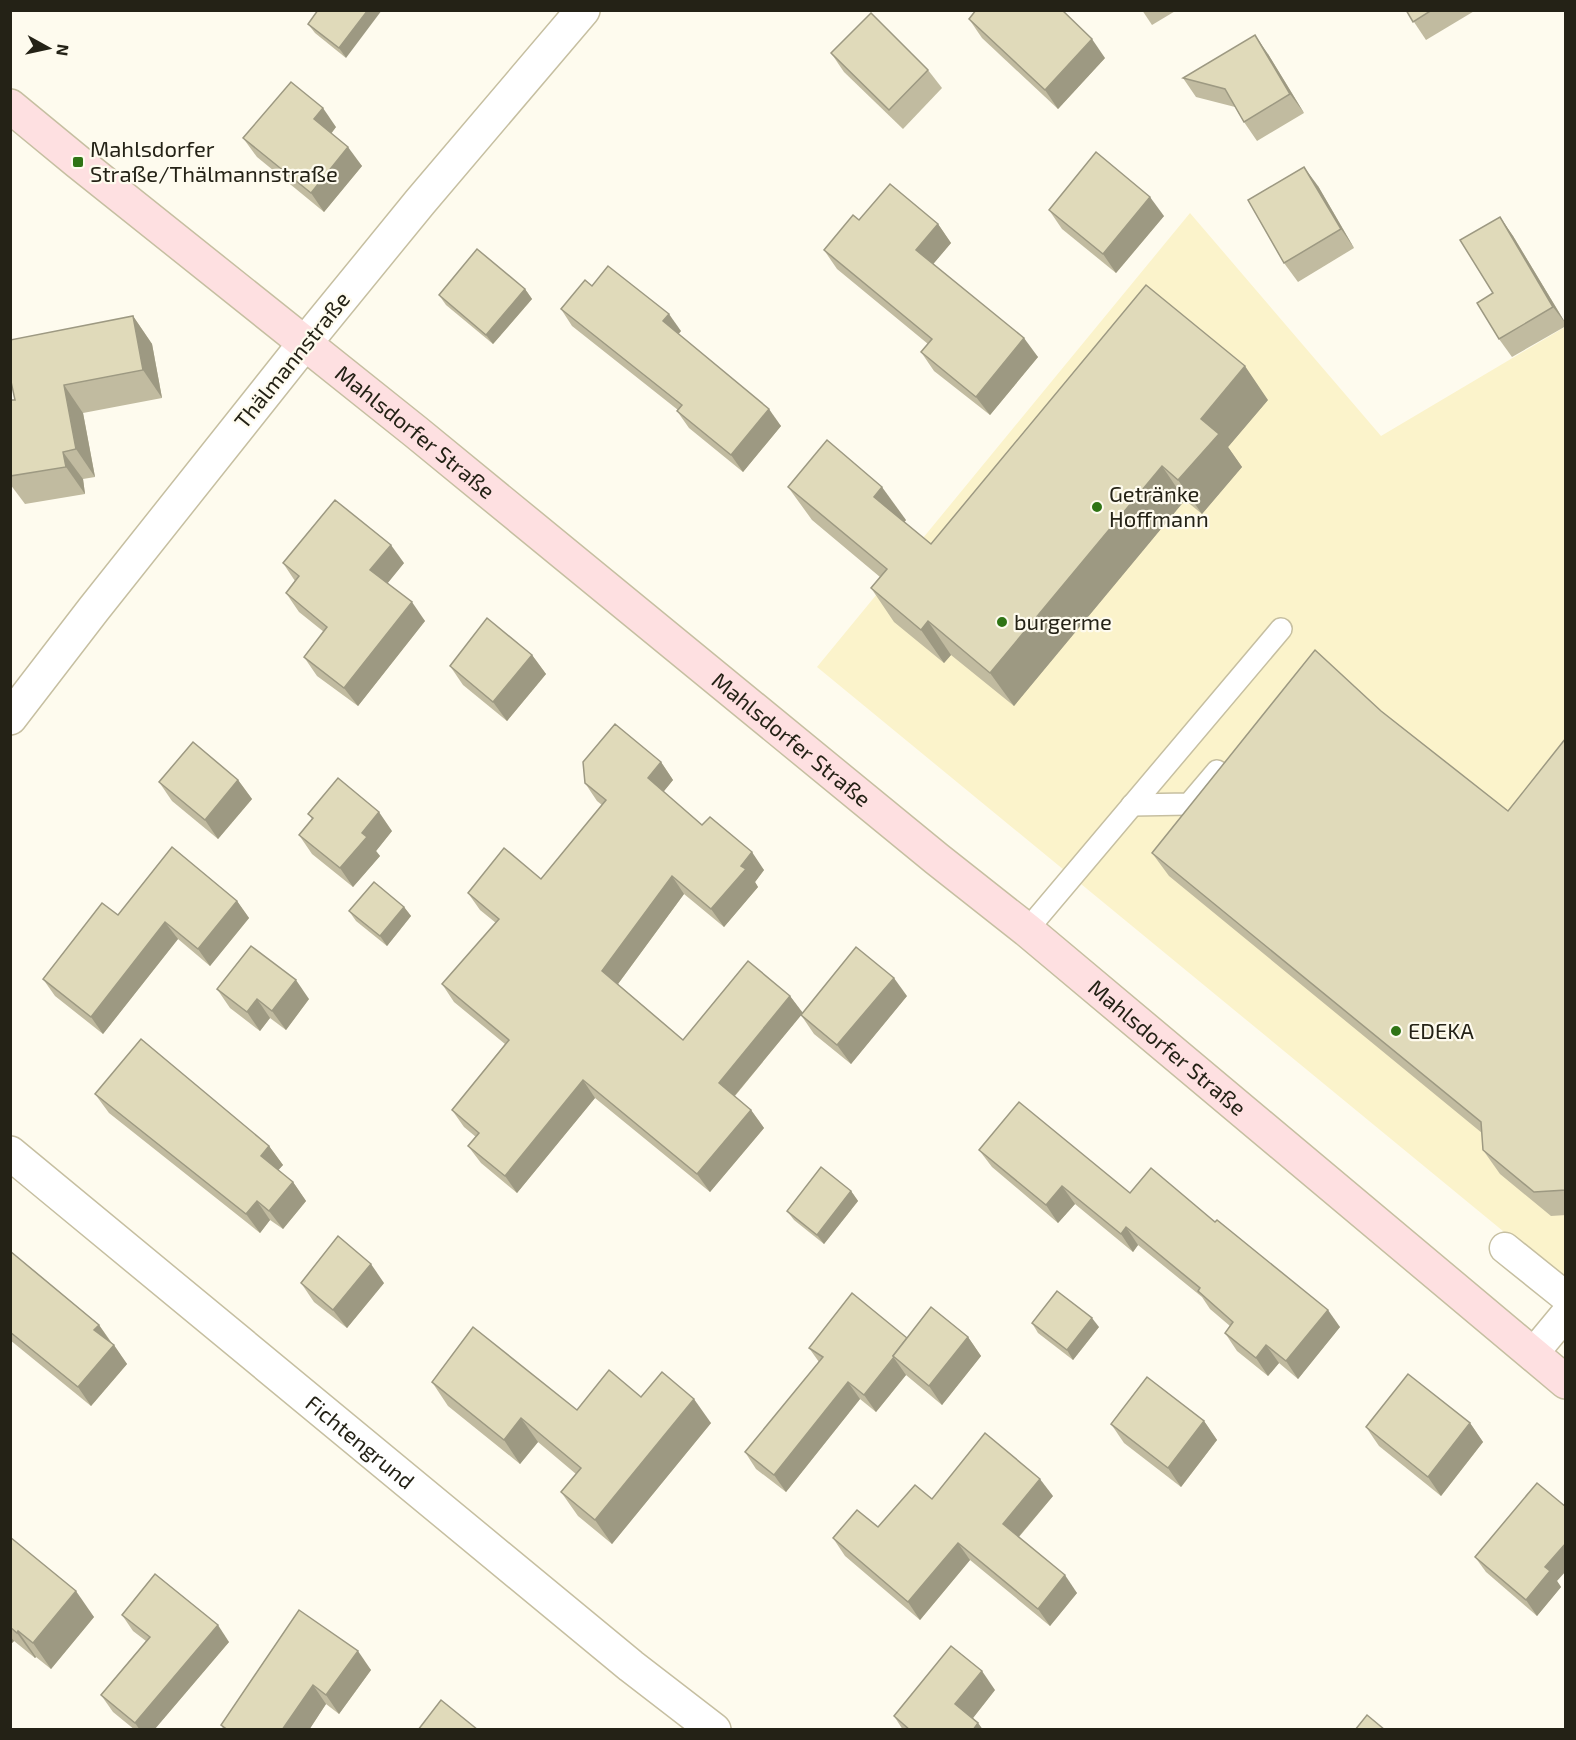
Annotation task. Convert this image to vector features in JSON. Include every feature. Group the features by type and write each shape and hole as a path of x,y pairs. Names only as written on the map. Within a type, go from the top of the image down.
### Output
{"main road":[{"name":"Mahlsdorfer Straße","path":"10,106 305,342 1027,930 1566,1383"}],"street":[{"name":"Thälmannstraße","path":"10,718 305,342 583,10"},
{"name":"Fichtengrund","path":"10,1153 613,1651 714,1730"},
{"path":"1505,1248 1566,1297"},
{"path":"1532,1355 1566,1314"}],"lane":[{"path":"1027,930 1281,629"},
{"path":"1132,805 1189,804 1217,771"}],"shaded area":[{"path":"1190,213 1381,436 1565,327 1565,1282 817,667"}],"building":[{"path":"318,10 368,10 339,48 308,24"},
{"path":"976,10 1062,10 1092,39 1045,90 969,19"},
{"path":"1406,10 1432,10 1413,22"},
{"path":"871,13 928,70 889,110 831,53"},
{"path":"1255,35 1290,94 1244,122 1225,89 1183,78"},
{"path":"291,82 323,108 314,119 348,147 311,193 243,138"},
{"path":"1096,152 1150,197 1103,254 1049,210"},
{"path":"1304,167 1341,229 1284,263 1248,200"},
{"path":"890,184 938,224 916,250 1024,338 976,397 921,352 932,339 824,250 853,215 859,220"},
{"path":"1500,217 1553,307 1499,339 1477,303 1493,293 1460,240"},
{"path":"477,249 525,289 486,335 439,295"},
{"path":"608,266 669,314 663,321 769,409 731,455 677,411 682,405 561,309 585,280 592,286"},
{"name":"Getränke Hoffmann","path":"1146,285 1245,366 1201,419 1219,434 1178,480 1162,466 990,673 928,621 921,630 871,588 887,569 788,487 827,440 882,487 874,497 931,544"},
{"path":"133,316 143,370 64,385 76,449 63,452 66,467 10,476 10,400 15,400 10,377 10,340"},
{"path":"335,500 391,545 370,570 412,602 344,688 304,657 327,627 286,593 299,576 283,563"},
{"path":"487,618 532,655 493,702 450,666"},
{"path":"1315,650 1381,711 1508,811 1566,738 1566,1190 1534,1192 1483,1150 1481,1122 1152,853"},
{"path":"615,724 661,762 648,778 702,825 710,817 752,852 741,866 746,869 711,909 672,876 602,971 683,1040 748,961 790,996 719,1083 751,1110 697,1174 583,1080 505,1176 468,1146 479,1133 452,1110 509,1040 442,984 499,919 468,893 504,848 541,879 606,800 585,783 583,762"},
{"path":"193,742 238,780 205,820 159,782"},
{"path":"338,778 379,812 362,833 367,837 340,868 299,835 313,818 308,814"},
{"path":"172,847 237,901 198,949 165,922 91,1017 43,979 102,903 118,915"},
{"path":"374,882 404,907 380,936 349,911"},
{"path":"251,946 296,980 272,1011 257,999 247,1012 217,989"},
{"path":"856,947 894,978 837,1045 801,1015"},
{"path":"141,1039 269,1146 261,1156 293,1182 269,1211 257,1201 246,1214 95,1094"},
{"path":"1019,1102 1130,1193 1151,1168 1215,1222 1217,1220 1328,1310 1286,1361 1266,1345 1256,1358 1225,1333 1233,1322 1198,1291 1200,1288 1126,1227 1121,1234 1062,1186 1046,1205 979,1150"},
{"path":"821,1167 851,1191 817,1235 787,1211"},
{"path":"338,1236 371,1264 333,1310 301,1283"},
{"path":"10,1251 99,1325 94,1330 114,1345 78,1387 10,1332"},
{"path":"1057,1291 1092,1318 1067,1350 1032,1323"},
{"path":"852,1293 907,1338 864,1395 848,1382 774,1475 745,1452 823,1357 809,1348"},
{"path":"931,1307 968,1337 929,1386 893,1356"},
{"path":"473,1327 577,1410 609,1370 641,1397 662,1372 694,1399 595,1520 561,1492 581,1468 521,1418 504,1440 432,1382"},
{"path":"1408,1374 1470,1423 1428,1477 1366,1427"},
{"path":"1147,1377 1204,1421 1168,1468 1111,1424"},
{"path":"985,1433 1040,1479 1003,1524 1065,1575 1038,1609 958,1543 908,1602 833,1538 857,1510 878,1527 915,1485 932,1499"},
{"path":"1537,1483 1566,1507 1566,1543 1545,1567 1550,1571 1526,1600 1475,1557"},
{"path":"10,1537 76,1591 33,1643 10,1627"},
{"path":"155,1574 218,1625 135,1723 101,1695 150,1637 122,1615"},
{"path":"299,1610 358,1651 326,1695 313,1685 282,1730 228,1730 221,1725"},
{"path":"951,1646 982,1671 955,1704 978,1723 973,1730 910,1730 894,1716"},
{"path":"441,1700 478,1730 418,1730"},
{"path":"1367,1715 1385,1730 1355,1730"}],"place":[{"name":"Mahlsdorfer Straße/Thälmannstraße","path":"78,162"},
{"name":"Getränke Hoffmann","path":"1097,507"},
{"name":"burgerme","path":"1002,622"},
{"name":"EDEKA","path":"1396,1031"}]}
